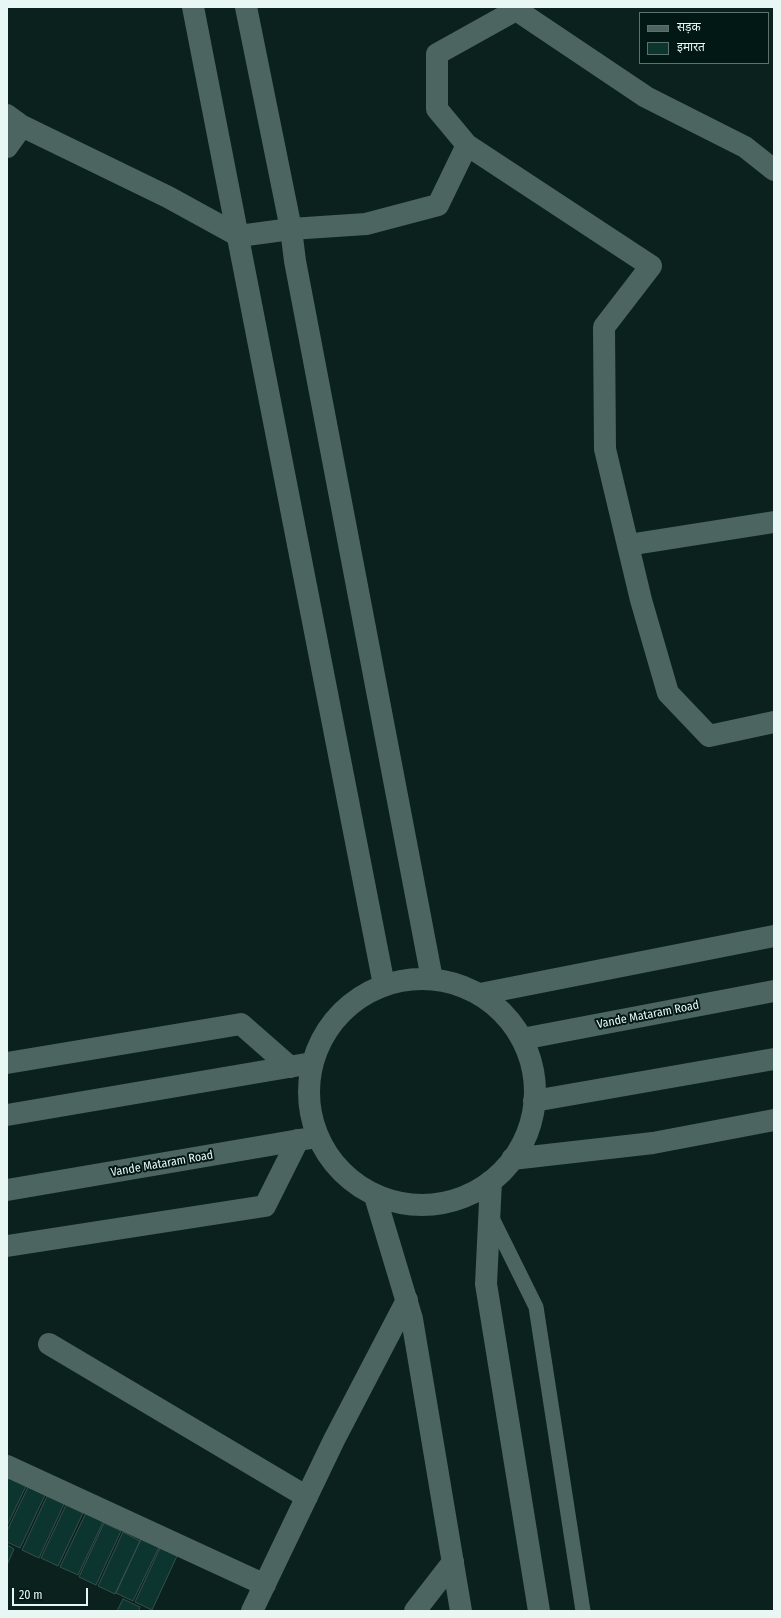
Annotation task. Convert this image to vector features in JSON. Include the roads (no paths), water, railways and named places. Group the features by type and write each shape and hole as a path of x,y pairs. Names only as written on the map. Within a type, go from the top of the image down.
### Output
{"street":[{"path":"193,7 239,236 384,985"},
{"path":"246,7 291,229 295,261 432,978"},
{"path":"774,170 745,147 646,97 514,9 437,54 437,109 467,145 651,266 604,327 605,449 641,600 668,693 709,736 774,722"},
{"path":"7,147 14,120 168,197 239,236 291,229 366,224 438,205 467,145"},
{"path":"628,545 774,522"},
{"path":"480,994 774,936"},
{"path":"7,1246 265,1206 308,1139 308,1100 312,1062 327,1029 352,1002 384,985 407,979 432,978 461,985 480,994 507,1017 522,1039 533,1069 534,1101 527,1132 512,1159 490,1181 464,1197 434,1205 404,1204 375,1196 351,1181 308,1139"},
{"name":"Vande Mataram Road","path":"522,1039 774,991"},
{"path":"7,1063 241,1024 290,1067"},
{"path":"534,1101 774,1059"},
{"path":"7,1115 312,1062"},
{"path":"512,1159 653,1143 774,1120"},
{"name":"Vande Mataram Road","path":"7,1190 308,1139"},
{"path":"490,1181 486,1284 539,1611"},
{"path":"375,1196 412,1319 461,1611"},
{"path":"252,1611 334,1440 407,1300"},
{"path":"49,1344 307,1497"},
{"path":"7,1466 265,1585"},
{"path":"415,1611 453,1562"}],"lane":[{"path":"489,1212 536,1307 583,1611"}]}
